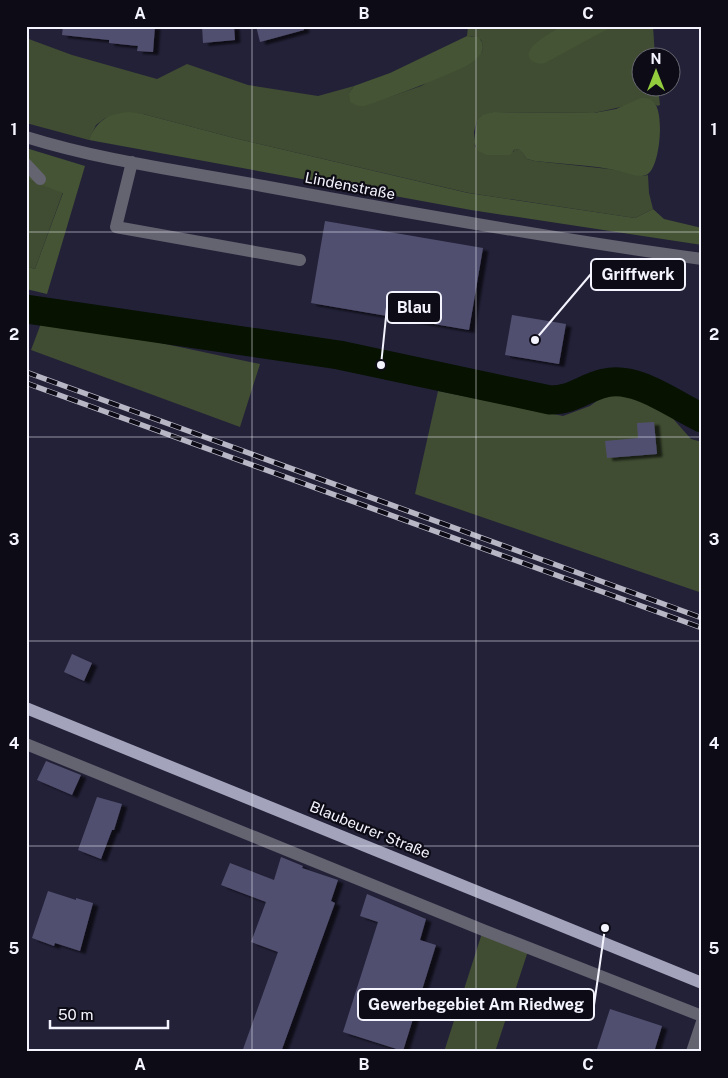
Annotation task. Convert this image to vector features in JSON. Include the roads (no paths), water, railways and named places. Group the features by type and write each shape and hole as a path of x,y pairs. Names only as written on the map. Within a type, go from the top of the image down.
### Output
{"main road":[{"name":"Blaubeurer Straße","path":"26,708 702,983"}],"street":[{"name":"Lindenstraße","path":"26,137 132,162 445,220 702,259"},
{"path":"132,162 116,227 300,260"},
{"path":"26,164 40,179"},
{"path":"26,744 475,927 702,1016"},
{"path":"692,1052 702,1022"}],"waterway":[{"path":"26,309 339,355 550,400 566,398 605,383 629,383 655,393 702,418"}],"railway":[{"path":"26,372 702,618"},
{"path":"26,383 702,628"}],"place":[{"name":"Griffwerk","path":"535,340"},
{"name":"Blau","path":"381,365"},
{"name":"Gewerbegebiet Am Riedweg","path":"605,928"}]}
